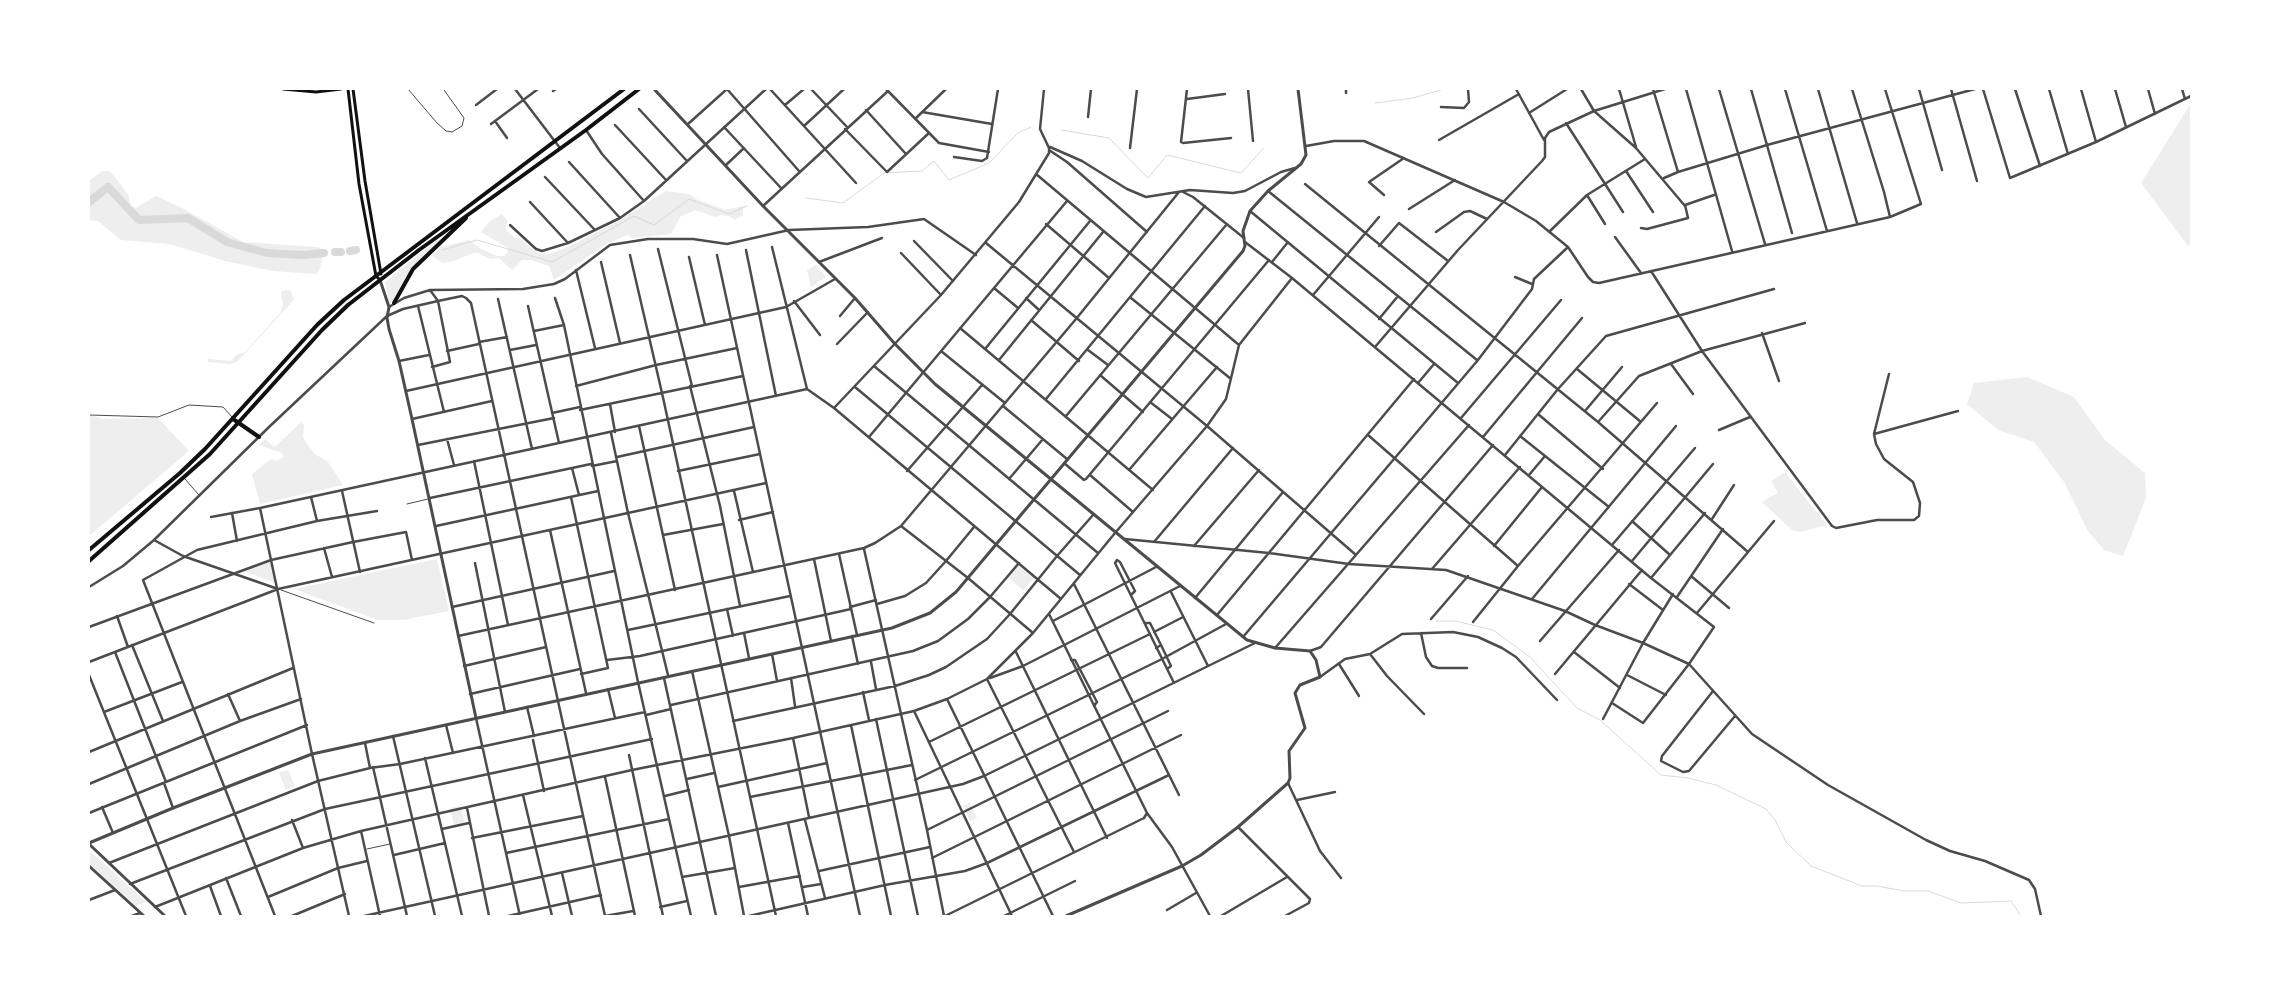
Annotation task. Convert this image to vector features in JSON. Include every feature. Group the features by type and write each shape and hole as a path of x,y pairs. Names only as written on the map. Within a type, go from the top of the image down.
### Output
{"main road":[{"path":"283,89 316,92 341,89"},
{"path":"348,89 360,184 376,276 380,280"},
{"path":"353,89 365,181 381,272 380,280"},
{"path":"89,550 180,473 233,419 333,309 622,89"},
{"path":"89,561 184,479 240,423 322,330 380,280 418,250 586,130 639,89"},
{"path":"394,303 407,278 478,206"},
{"path":"270,378 275,383"},
{"path":"233,419 259,437"}],"street":[{"path":"476,105 497,89"},
{"path":"515,89 560,148"},
{"path":"491,124 538,89"},
{"path":"654,89 764,206 855,298 923,374 1226,624 1255,643 1275,648 1310,651 1321,647 1493,445"},
{"path":"688,124 727,89 799,171"},
{"path":"510,225 536,249 549,251 620,218 644,201 766,89"},
{"path":"770,89 856,183"},
{"path":"785,106 804,89"},
{"path":"812,89 886,172 929,133"},
{"path":"804,126 844,89"},
{"path":"915,119 946,89"},
{"path":"954,157 982,161 987,158 998,89"},
{"path":"1044,89 1040,121 1049,150 1067,162 1147,232"},
{"path":"1088,117 1091,89"},
{"path":"1130,148 1137,89"},
{"path":"1187,89 1181,142 1183,144 1231,138"},
{"path":"1248,89 1253,141"},
{"path":"165,916 89,844 173,808 312,754 882,630 902,625 930,613 951,597 968,578 1243,251 1244,226 1250,211 1268,191 1304,159 1306,145 1298,89"},
{"path":"1441,107 1464,108 1469,102 1468,89"},
{"path":"1516,89 1545,141"},
{"path":"1529,113 1567,89"},
{"path":"1581,89 1594,111 1636,148 1664,178 1685,206 1688,218 1646,229 1641,228"},
{"path":"1620,89 1636,148"},
{"path":"1375,347 1448,261 1544,159 1545,141 1549,132 1594,111 1654,90 1665,89"},
{"path":"1686,89 1714,195 1732,251"},
{"path":"1719,89 1765,244"},
{"path":"1751,89 1792,233"},
{"path":"1785,89 1826,231"},
{"path":"1818,89 1857,223"},
{"path":"1852,89 1890,217"},
{"path":"1306,145 1334,141 1364,141 1504,202 1536,221 1568,247 1588,277 1593,282 1599,283 1732,251 1890,217 1921,204 1885,89"},
{"path":"1919,89 1942,170"},
{"path":"1951,89 1977,181"},
{"path":"1664,178 1706,163 1798,136 1975,89"},
{"path":"1984,89 2010,178 2096,142 2191,96"},
{"path":"2015,89 2040,167"},
{"path":"2048,89 2068,154"},
{"path":"2081,89 2096,142"},
{"path":"2115,89 2126,127"},
{"path":"2148,89 2154,114"},
{"path":"2182,89 2185,99"},
{"path":"764,206 887,90 943,145 989,152"},
{"path":"1654,90 1678,172"},
{"path":"1187,99 1225,94"},
{"path":"1439,140 1519,94"},
{"path":"639,109 687,161"},
{"path":"866,110 906,154"},
{"path":"922,112 992,124"},
{"path":"496,121 507,138"},
{"path":"1566,123 1623,212"},
{"path":"615,125 666,180"},
{"path":"724,126 781,188"},
{"path":"586,130 602,154 644,201"},
{"path":"1048,146 1082,161 1140,195 1152,196 1190,190 1233,193 1246,191 1281,172 1295,168"},
{"path":"726,165 744,148"},
{"path":"834,408 941,295 986,243 1019,202 1049,150"},
{"path":"1384,195 1369,182 1404,158"},
{"path":"1550,232 1587,195 1645,159"},
{"path":"569,162 620,218"},
{"path":"1626,171 1653,212"},
{"path":"1036,174 1193,309 1239,345"},
{"path":"545,177 594,230"},
{"path":"1409,209 1455,180"},
{"path":"1305,184 1364,234 1429,284 1585,411 1686,496 1748,552"},
{"path":"1268,191 1478,360"},
{"path":"1179,192 1189,194 1205,206 1642,570 1714,627 1689,664 1643,723 1612,703"},
{"path":"458,636 864,548 901,526 950,466 1004,405 1055,341 1076,319 1179,192"},
{"path":"1587,195 1605,224"},
{"path":"1685,206 1714,195"},
{"path":"869,438 1067,201"},
{"path":"530,202 568,242"},
{"path":"1046,399 1205,206"},
{"path":"1250,211 1458,383"},
{"path":"1436,232 1464,212 1470,211 1487,219"},
{"path":"1312,295 1379,217"},
{"path":"389,307 404,298 430,290 531,288 554,284 566,279 610,245 648,239 693,239 727,244 789,230 868,227 924,219 976,255"},
{"path":"985,348 1090,221"},
{"path":"1046,224 1109,278"},
{"path":"1066,416 1227,224"},
{"path":"1379,246 1399,224 1448,261"},
{"path":"999,360 1103,232"},
{"path":"1615,237 1641,274"},
{"path":"819,262 882,238"},
{"path":"914,241 953,281"},
{"path":"941,351 1043,439 1084,480 1143,412 1214,325 1288,242"},
{"path":"986,243 1207,426 1332,532 1356,555"},
{"path":"772,247 807,389 834,408 930,491 1061,599"},
{"path":"1244,637 1478,360 1532,289 1534,279 1568,247"},
{"path":"658,249 685,359 695,412 724,524 740,606"},
{"path":"746,250 776,396"},
{"path":"901,253 941,295"},
{"path":"630,255 656,365 776,916"},
{"path":"717,255 860,916"},
{"path":"689,257 705,324"},
{"path":"600,262 620,343"},
{"path":"576,270 594,348"},
{"path":"1651,271 1702,351 1832,526 1836,528 1877,520 1914,520 1919,516 1920,503 1914,484 1906,474 1881,457 1874,434 1888,374"},
{"path":"1515,277 1532,284"},
{"path":"988,679 1033,633 1224,404 1239,345 1292,278"},
{"path":"406,391 570,353 760,314 786,307 835,279"},
{"path":"380,280 389,307 387,316 389,329 399,361 424,471 470,694 520,915"},
{"path":"993,288 1018,308"},
{"path":"1505,455 1558,390 1606,336 1774,289"},
{"path":"430,290 438,301 450,362 432,367"},
{"path":"89,588 123,566 154,540 387,316 418,306 462,296 470,303 605,916 633,911"},
{"path":"1379,319 1398,296"},
{"path":"555,298 564,325 620,600 691,916"},
{"path":"840,316 855,298"},
{"path":"1026,298 1039,310"},
{"path":"1131,298 1196,348 1231,379"},
{"path":"498,299 532,449"},
{"path":"1461,418 1562,300"},
{"path":"794,301 820,335"},
{"path":"418,306 444,412"},
{"path":"528,306 559,442"},
{"path":"837,344 868,312"},
{"path":"1483,437 1582,318"},
{"path":"1031,320 1079,361"},
{"path":"1598,422 1639,376 1702,351 1762,333 1805,323"},
{"path":"533,331 564,325"},
{"path":"960,328 1153,490"},
{"path":"1762,333 1779,381"},
{"path":"447,351 507,337"},
{"path":"510,350 536,344"},
{"path":"576,386 656,365 737,348"},
{"path":"1088,350 1108,365"},
{"path":"399,361 429,355"},
{"path":"1418,383 1434,364"},
{"path":"1671,364 1693,394"},
{"path":"874,366 1098,553"},
{"path":"1130,470 1217,367"},
{"path":"1585,411 1622,367"},
{"path":"1577,368 1641,422"},
{"path":"1099,375 1143,412"},
{"path":"552,413 610,404 743,376"},
{"path":"1217,616 1414,380"},
{"path":"908,471 982,385"},
{"path":"855,387 1080,575"},
{"path":"211,517 342,491 424,471 807,389"},
{"path":"412,419 492,401"},
{"path":"1150,402 1172,419"},
{"path":"1473,622 1518,566 1658,403"},
{"path":"610,404 616,457 654,624 662,651 671,707 716,916"},
{"path":"1874,434 1958,411"},
{"path":"1538,414 1602,469"},
{"path":"1719,430 1750,417"},
{"path":"418,445 554,418"},
{"path":"1275,648 1422,482 1469,425"},
{"path":"639,426 675,590"},
{"path":"1532,599 1676,426"},
{"path":"616,457 754,427"},
{"path":"1368,435 1518,566"},
{"path":"1520,436 1609,507"},
{"path":"447,439 454,465"},
{"path":"1009,479 1043,439"},
{"path":"1154,542 1233,448"},
{"path":"1612,545 1695,448"},
{"path":"678,471 760,454"},
{"path":"1529,475 1545,456"},
{"path":"474,461 508,625"},
{"path":"430,498 572,468 617,461"},
{"path":"1632,561 1713,464"},
{"path":"1432,569 1520,467"},
{"path":"572,468 579,495"},
{"path":"1194,546 1259,470"},
{"path":"1090,475 1133,512"},
{"path":"89,662 278,589 766,483"},
{"path":"1712,519 1734,485"},
{"path":"1494,546 1543,487"},
{"path":"734,490 753,572"},
{"path":"342,491 360,572"},
{"path":"436,526 598,491"},
{"path":"1195,598 1284,491"},
{"path":"311,497 317,521"},
{"path":"571,497 590,577 608,668 581,674"},
{"path":"260,508 312,754 350,916"},
{"path":"275,916 143,582 144,579 196,550 317,521 377,511"},
{"path":"740,520 773,512"},
{"path":"232,513 237,541"},
{"path":"1652,578 1705,513"},
{"path":"733,721 795,706 895,686 929,675 964,656 987,639 1010,614 1093,515"},
{"path":"1632,521 1670,555"},
{"path":"1697,613 1774,521"},
{"path":"663,535 724,524"},
{"path":"901,526 968,578 1033,633"},
{"path":"877,604 892,601 915,591 946,562 974,527"},
{"path":"1677,597 1722,529"},
{"path":"550,530 586,693"},
{"path":"89,627 233,572 271,560 324,548 406,532 412,560"},
{"path":"1122,539 1269,553 1349,564 1446,570 1565,611 1595,626 1643,643 1689,664 1752,734 1828,785 1926,840 1950,851 1985,861 2029,880 2034,889 2042,916"},
{"path":"154,540 183,556 278,589"},
{"path":"324,548 332,577"},
{"path":"864,548 927,830 944,916 1144,818 1147,813"},
{"path":"1540,641 1618,550"},
{"path":"838,553 857,635"},
{"path":"814,559 831,641"},
{"path":"1131,595 1135,592 1120,562 1117,560 1115,563 1174,683"},
{"path":"475,563 490,629 505,712"},
{"path":"109,864 318,781 372,768 534,738 565,728 645,713 698,699 889,658 913,651 938,641 960,625 990,597 1018,564"},
{"path":"1053,621 1156,567"},
{"path":"1555,674 1642,570"},
{"path":"452,608 614,571"},
{"path":"1431,619 1468,576"},
{"path":"1691,576 1730,608"},
{"path":"1074,583 1179,795"},
{"path":"1629,584 1663,610"},
{"path":"155,907 303,848 361,831 632,770 793,738 914,711 947,699 988,679 1023,666 1180,586"},
{"path":"1171,592 1208,666"},
{"path":"1603,719 1643,643 1673,594"},
{"path":"628,630 790,596"},
{"path":"607,660 633,655 640,656 825,616 876,600"},
{"path":"727,608 733,636"},
{"path":"1049,614 1147,813 1169,842 1210,916"},
{"path":"116,616 128,647"},
{"path":"1154,632 1183,617"},
{"path":"1145,623 1149,622 1161,646 1170,666 1167,669"},
{"path":"915,780 1196,642 1226,624"},
{"path":"1066,916 1182,866 1201,855 1238,827 1288,783 1290,778 1289,751 1305,728 1296,702 1296,688 1320,677 1338,663 1352,656 1370,654 1402,634 1453,632 1465,634 1502,648 1516,657 1557,700"},
{"path":"744,633 748,658"},
{"path":"928,742 1150,634"},
{"path":"1421,634 1426,657 1432,666 1438,668 1468,668"},
{"path":"852,636 858,664"},
{"path":"364,916 949,788 984,776 1255,643"},
{"path":"132,645 162,721"},
{"path":"1156,648 1161,646"},
{"path":"464,666 546,647"},
{"path":"1310,651 1319,668 1320,677"},
{"path":"115,652 146,728 173,808"},
{"path":"1016,652 1106,837"},
{"path":"1574,652 1620,688"},
{"path":"772,654 777,681"},
{"path":"1370,654 1386,676 1424,714"},
{"path":"1071,660 1075,659 1080,668 1097,702 1094,706"},
{"path":"871,662 876,689"},
{"path":"1338,663 1359,696"},
{"path":"89,752 294,668"},
{"path":"470,694 580,669"},
{"path":"692,670 729,836 744,916"},
{"path":"89,675 186,916"},
{"path":"1627,675 1666,695"},
{"path":"791,678 795,706"},
{"path":"988,679 1074,852"},
{"path":"1081,682 1086,680"},
{"path":"104,712 182,682"},
{"path":"608,689 615,718"},
{"path":"1713,691 1662,756 1661,761 1683,772 1689,771 1735,716"},
{"path":"863,692 869,720"},
{"path":"228,694 240,721"},
{"path":"89,784 240,721 301,698"},
{"path":"947,699 1053,916"},
{"path":"527,707 544,791"},
{"path":"914,711 949,788 1012,914"},
{"path":"927,830 1168,711"},
{"path":"876,718 918,916"},
{"path":"89,813 307,724"},
{"path":"446,724 453,753"},
{"path":"851,725 866,805 891,916"},
{"path":"932,858 1181,735"},
{"path":"393,736 434,916"},
{"path":"793,738 810,818"},
{"path":"130,884 325,808 652,739"},
{"path":"365,741 387,825 407,916"},
{"path":"629,755 648,854 663,916"},
{"path":"425,758 462,916"},
{"path":"718,787 827,763"},
{"path":"750,797 912,765"},
{"path":"687,780 714,774"},
{"path":"749,916 885,885 965,871 987,863 1018,846 1169,775"},
{"path":"605,776 621,859 635,916"},
{"path":"1288,783 1320,851 1342,878"},
{"path":"665,796 689,790"},
{"path":"1297,800 1335,792"},
{"path":"523,795 552,916"},
{"path":"102,807 113,833"},
{"path":"466,808 489,916"},
{"path":"472,838 583,816"},
{"path":"506,853 587,834 669,819"},
{"path":"292,820 303,848"},
{"path":"804,820 825,898"},
{"path":"441,829 469,823"},
{"path":"788,823 808,916"},
{"path":"1238,827 1310,901 1285,916"},
{"path":"361,831 379,914"},
{"path":"394,855 444,843"},
{"path":"819,872 904,851 930,847"},
{"path":"268,897 338,868 367,861"},
{"path":"89,866 91,871 144,916"},
{"path":"682,877 735,868"},
{"path":"562,873 572,916"},
{"path":"739,888 800,876"},
{"path":"1220,916 1287,877"},
{"path":"226,878 240,916"},
{"path":"1004,916 1012,914 1075,881"},
{"path":"802,888 821,884"},
{"path":"210,886 221,916"},
{"path":"89,900 115,890"},
{"path":"1167,910 1197,893"},
{"path":"292,916 345,894"},
{"path":"508,916 520,915 549,905 601,895"},
{"path":"660,907 687,901"},
{"path":"132,916 140,913"}],"lane":[{"path":"408,89 437,123 452,132 462,126 464,118 444,90"},
{"path":"89,415 149,418 167,415 189,406 223,407 233,419"},
{"path":"184,479 199,496"},
{"path":"407,504 430,498"},
{"path":"278,589 374,623"},
{"path":"365,850 390,844"}],"shaded area":[{"path":"2191,103 2191,243 2188,246 2141,183"},
{"path":"102,171 110,171 128,194 131,206 136,208 156,196 243,242 318,247 322,249 323,255 320,268 316,274 273,271 225,261 170,244 121,240 98,221 89,220 89,181"},
{"path":"666,191 689,194 696,199 725,210 743,206 743,215 735,220 729,216 721,215 715,217 695,210 680,217 671,234 632,238 628,235 608,243 554,280 549,266 531,260 522,260 512,270 499,258 490,259 478,253 442,263 432,255 441,247 469,240 481,249 497,256 504,256 508,248 481,232 490,221 502,214 508,221 505,228 515,238 521,239 537,253 549,254 570,246 620,220"},
{"path":"439,238 441,242 406,276 390,305 385,282"},
{"path":"816,265 826,277 811,287 807,270"},
{"path":"290,290 294,299 292,302 237,362 230,364 208,362 208,359 231,361 236,355 245,352 280,313 283,304 282,291"},
{"path":"2027,377 2074,397 2105,440 2145,473 2146,498 2123,556 2104,550 2088,531 2064,482 2034,442 1998,430 1967,404 1974,383"},
{"path":"89,415 104,419 158,418 189,451 89,536"},
{"path":"301,422 304,425 303,437 305,441 315,454 328,462 343,485 260,504 252,474 271,459 276,461 284,457 282,453 259,445 265,439 273,446 276,446"},
{"path":"1786,472 1827,525 1800,532 1792,530 1762,502 1778,493 1771,481"},
{"path":"437,559 449,611 403,620 378,620 294,589"},
{"path":"270,562 275,583 241,570"},
{"path":"1016,564 1034,578 1023,590 1006,576"},
{"path":"288,770 295,786 286,790 279,773"},
{"path":"970,803 977,818 970,821 963,806"},
{"path":"460,806 465,823 454,825 450,808"},
{"path":"91,852 146,902 136,906 89,863 89,853"}],"waterway":[{"path":"1375,103 1413,98 1444,89"},
{"path":"806,198 843,203 884,173 922,171 934,161 949,180 989,163 1018,133 1031,127"},
{"path":"1061,130 1109,138 1148,178 1167,155 1241,173 1264,148"},
{"path":"89,202 108,187 139,220 188,218 227,242 267,253 304,255 324,253"},
{"path":"442,250 477,240 552,262 634,216 654,225 689,199 729,214 747,206"},
{"path":"350,251 356,250"},
{"path":"335,252 341,252"},
{"path":"1436,621 1455,621 1493,630 1530,657 1577,708 1600,720 1661,775 1688,778 1716,785 1766,809 1775,820 1786,842 1811,866 1862,886 1877,886 1904,891 1928,891 1961,903 2011,901 2021,916"}]}
